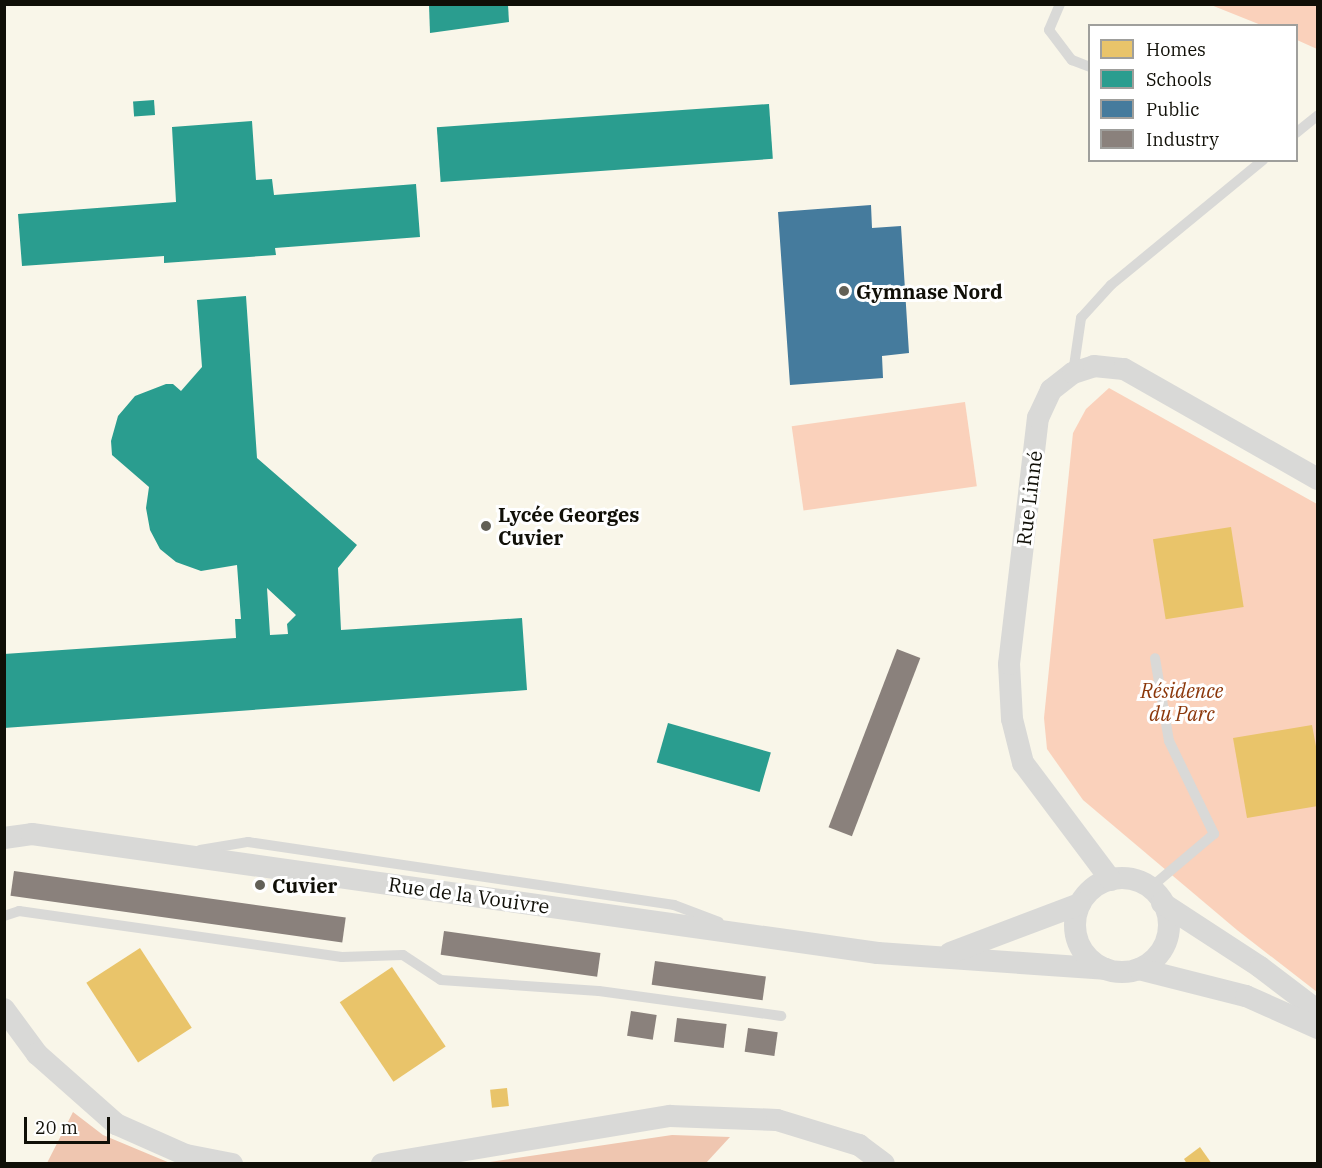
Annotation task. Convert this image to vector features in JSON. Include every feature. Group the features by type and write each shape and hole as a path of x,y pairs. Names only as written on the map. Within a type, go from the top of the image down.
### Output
{"street":[{"name":"Rue Linné","path":"1110,880 1023,763 1012,719 1009,664 1038,418 1051,390 1073,373 1094,366 1124,369 1317,479"},
{"name":"Rue de la Vouivre","path":"4,838 32,834 934,958 1104,969"},
{"path":"1317,1011 1260,967 1131,880 1110,880 1098,885 1080,904 1075,918 1081,949 1104,969 1116,972 1139,969 1246,996 1317,1028"},
{"path":"1139,969 1151,962 1166,941 1167,915 1156,896"},
{"name":"Rue de la Vouivre","path":"934,958 968,949 1080,904"},
{"path":"4,1009 37,1054 116,1124 186,1155 232,1164"},
{"path":"382,1164 670,1116 777,1120 859,1145 884,1164"}],"lane":[{"path":"1060,4 1049,30 1072,60 1088,67"},
{"path":"1298,131 1317,115"},
{"path":"1073,373 1081,318 1112,285 1260,162"},
{"path":"1155,658 1169,741 1214,834 1156,896"},
{"path":"4,916 20,911 342,957 403,955 441,980 598,991 781,1016"}],"green space":[{"path":"1211,5 1317,5 1317,49 1298,40 1298,24 1258,24"},
{"name":"Résidence du Parc","path":"1109,388 1317,504 1317,992 1237,930 1083,800 1047,749 1044,718 1073,433 1086,409"},
{"path":"965,402 977,486 804,511 792,426"}],"shaded area":[{"path":"73,1112 103,1135 170,1163 47,1163"},
{"path":"672,1135 730,1137 706,1163 483,1163"}],"building: Homes":[{"path":"1231,527 1244,607 1166,619 1153,539"},
{"path":"1312,725 1318,757 1318,806 1247,818 1233,738"},
{"path":"140,948 192,1028 138,1063 86,983"},
{"path":"392,967 446,1047 393,1082 340,1002"},
{"path":"507,1088 509,1106 492,1108 490,1090"},
{"path":"1200,1147 1212,1164 1187,1164 1184,1159"}],"building: Schools":[{"path":"429,5 508,5 509,22 430,33"},
{"path":"154,100 155,115 134,116 133,101"},
{"path":"769,104 773,159 441,182 437,127"},
{"path":"252,121 256,180 272,179 274,195 416,184 420,237 275,248 276,255 164,263 164,256 22,266 18,214 176,202 172,127"},
{"path":"246,296 257,458 357,545 338,568 341,630 522,618 527,690 4,728 4,654 236,638 235,619 241,619 237,565 201,571 176,562 160,549 150,530 146,508 149,487 112,455 111,441 118,416 135,396 166,384 173,384 181,391 202,367 197,300","holes":["267,588 296,615 287,624 288,634 270,635"]},
{"path":"668,723 771,752 760,792 657,762"}],"building: Public":[{"name":"Gymnase Nord","path":"871,205 872,228 901,226 909,353 882,356 883,378 790,385 778,212"}],"building: Industry":[{"path":"897,649 920,658 852,836 829,827"},
{"path":"14,871 346,918 342,942 11,896"},
{"path":"444,931 600,953 597,977 441,955"},
{"path":"655,961 766,977 763,1000 652,985"},
{"path":"631,1011 657,1015 653,1040 627,1036"},
{"path":"677,1018 727,1024 724,1048 674,1042"},
{"path":"748,1028 778,1032 774,1056 745,1052"}],"place":[{"name":"Gymnase Nord","path":"844,291"},
{"name":"Lycée Georges Cuvier","path":"486,526"},
{"name":"Cuvier","path":"260,885"}]}
